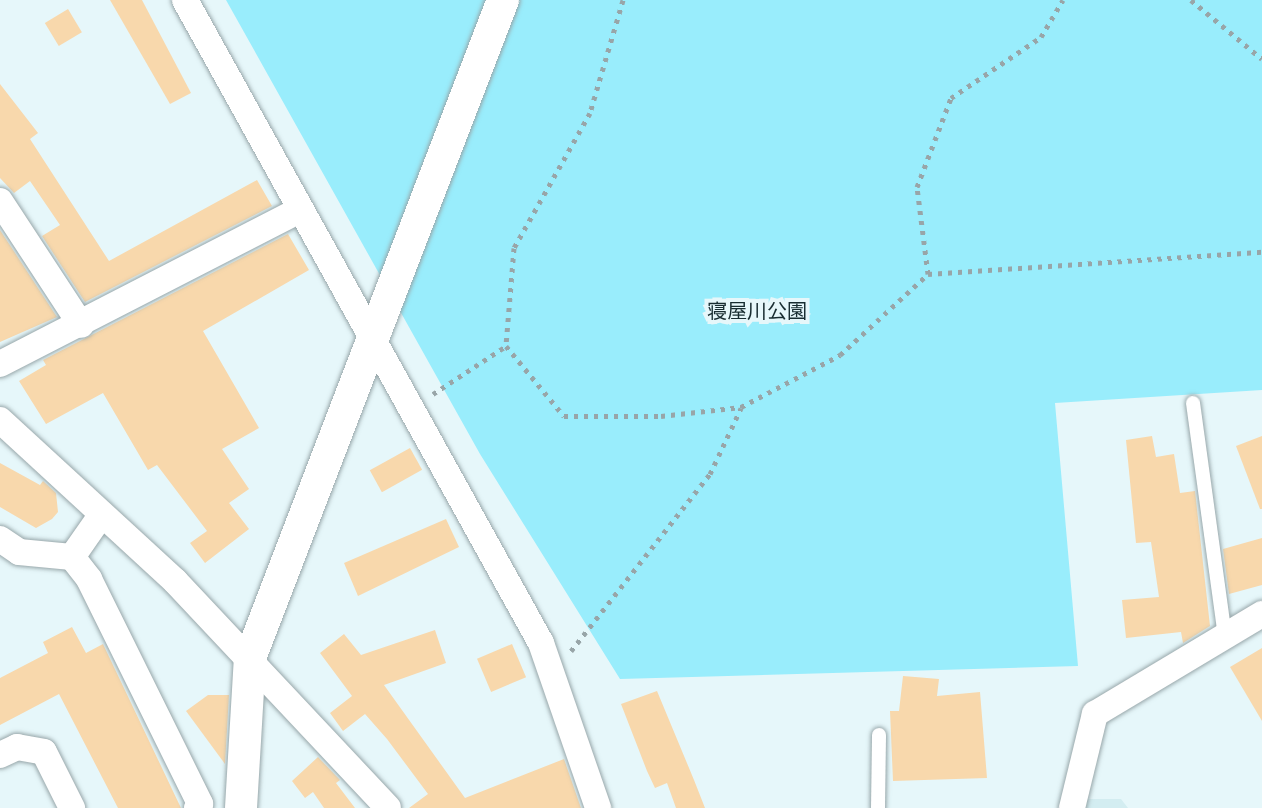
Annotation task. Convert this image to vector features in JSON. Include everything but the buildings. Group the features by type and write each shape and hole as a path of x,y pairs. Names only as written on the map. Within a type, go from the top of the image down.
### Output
{"street":[{"path":"185,0 298,211 541,643 598,808"},
{"path":"241,808 250,658 373,345 503,0"},
{"path":"0,201 81,325"},
{"path":"0,364 298,211"},
{"path":"0,420 250,658 388,808"},
{"path":"72,557 102,514"},
{"path":"0,539 19,552 72,557 89,579 200,804 197,808"},
{"path":"1072,808 1095,714 1262,614"},
{"path":"0,755 17,747 44,752 72,808"}],"lane":[{"path":"1193,403 1225,636"},
{"path":"878,808 879,735"}],"path":[{"path":"623,0 590,113 514,248 506,346 564,416 661,416 741,407 840,355 928,274 1262,252"},
{"path":"928,274 917,187 951,98 1041,37 1063,0"},
{"path":"1191,0 1262,59"},
{"path":"409,410 506,346"},
{"path":"552,675 710,474 741,407"}],"shaded area":[{"path":"1083,799 1121,799 1128,808 1081,808"}],"green space":[{"name":"寝屋川公園","path":"226,0 1262,0 1262,390 1055,403 1078,666 620,679 480,454"}]}
